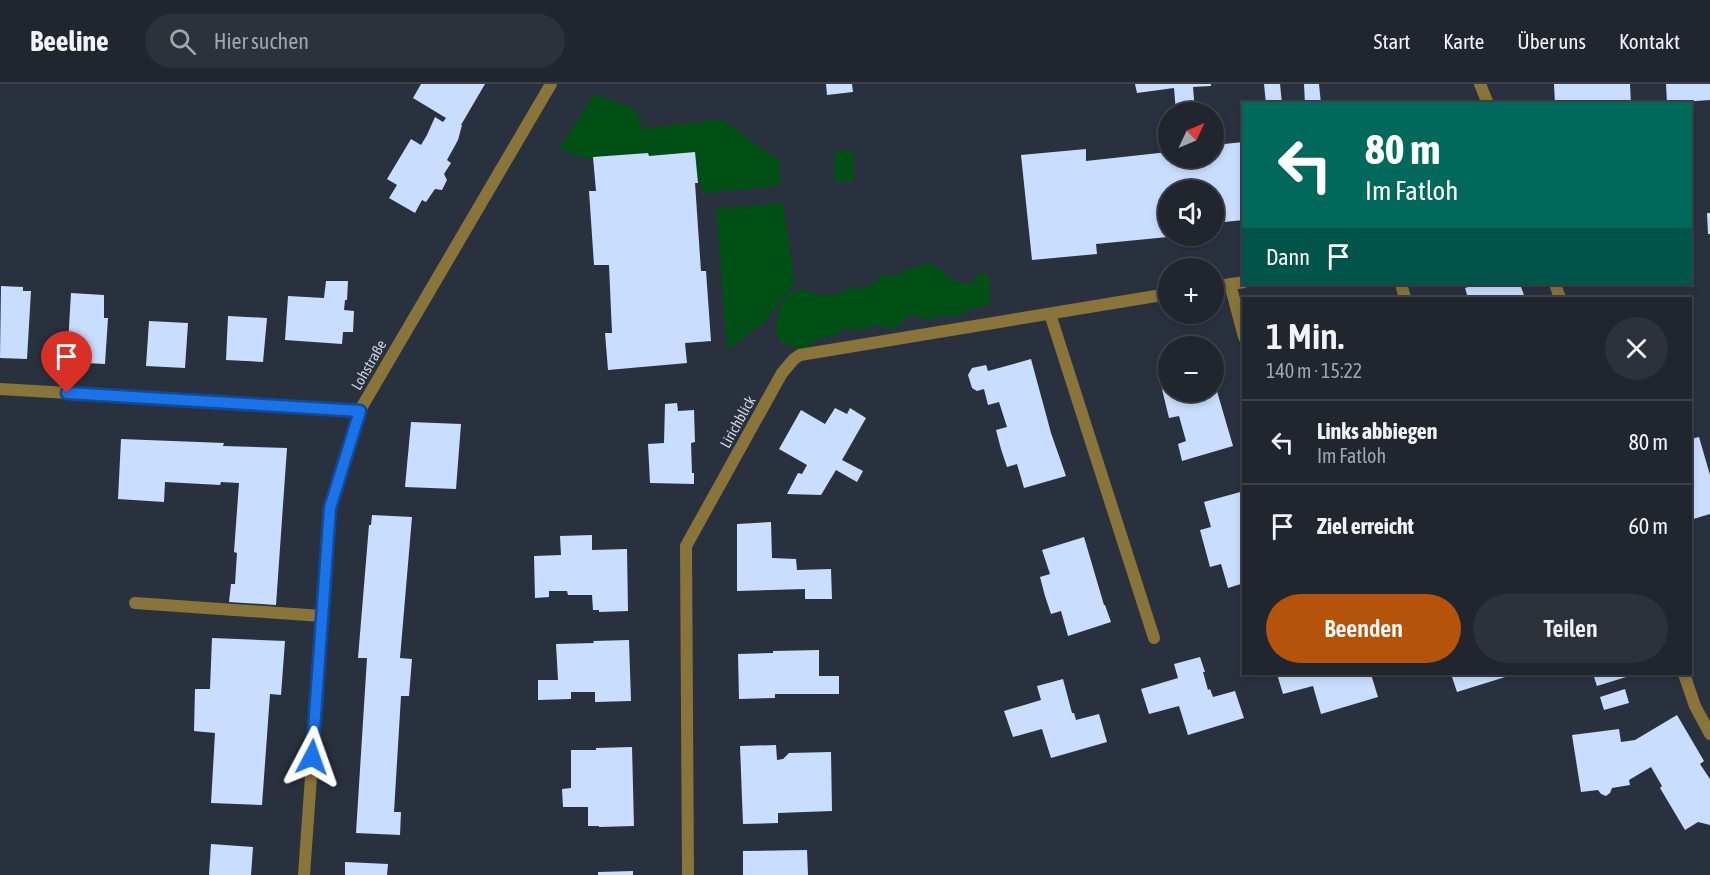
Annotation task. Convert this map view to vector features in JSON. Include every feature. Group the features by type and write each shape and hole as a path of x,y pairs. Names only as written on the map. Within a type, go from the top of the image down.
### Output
{"street":[{"name":"Lohstraße","path":"304,875 330,508 360,411 551,84"},
{"path":"1480,84 1487,102"},
{"path":"1224,285 1242,282"},
{"path":"1230,284 1242,329"},
{"name":"Lirichblick","path":"688,875 686,546 782,373 800,355 1158,296"},
{"path":"1050,314 1154,638"},
{"path":"0,389 360,411"},
{"path":"135,603 322,616"},
{"path":"1684,675 1695,706 1710,734"}],"green space":[{"path":"594,94 635,109 641,121 641,129 722,119 779,161 780,186 702,193 700,180 695,179 692,155 587,159 559,149"},
{"path":"853,150 854,181 835,182 834,151"},
{"path":"783,203 795,282 761,326 727,351 716,209"},
{"path":"926,263 936,265 949,278 965,283 971,284 977,275 985,273 989,276 990,291 987,306 971,309 954,317 941,316 929,320 911,314 895,328 877,325 859,331 843,329 834,336 819,338 804,350 786,345 777,336 778,314 787,294 806,289 823,296 837,294 853,287 861,289 868,287 884,275 898,275"}],"building":[{"path":"421,84 485,84 461,125 458,140 447,160 451,163 444,174 447,180 442,190 435,189 426,202 422,200 415,213 389,198 397,185 387,179 411,139 421,145 435,117 443,122 446,118 413,98"},
{"path":"826,84 852,84 853,92 827,95"},
{"path":"1135,84 1211,84 1211,86 1193,87 1194,102 1175,102 1174,88 1137,93"},
{"path":"1264,84 1280,84 1282,102 1266,102"},
{"path":"1304,84 1319,84 1321,102 1305,102"},
{"path":"1554,84 1630,84 1631,102 1555,102"},
{"path":"1666,84 1710,84 1710,100 1667,102"},
{"path":"1242,142 1242,220 1224,222 1224,180 1158,180 1158,238 1096,244 1097,254 1032,260 1021,155 1086,149 1086,161 1158,153 1158,168 1224,168 1224,144"},
{"path":"695,152 701,271 706,271 711,341 685,343 687,363 608,370 605,333 612,333 609,265 594,265 589,191 596,191 593,157"},
{"path":"1707,213 1710,213 1710,234 1708,234"},
{"path":"326,281 348,281 344,310 354,311 353,332 343,332 342,344 285,340 288,296 324,298"},
{"path":"1475,285 1520,285 1525,297 1468,297 1465,288"},
{"path":"1,286 23,287 23,291 31,291 27,359 0,358"},
{"path":"71,293 104,295 104,318 108,318 105,364 67,362"},
{"path":"228,316 267,318 263,362 226,360"},
{"path":"149,321 188,323 185,368 146,366"},
{"path":"1031,359 1051,433 1066,476 1024,488 1017,464 1007,467 1001,449 996,430 1007,427 999,402 988,405 984,389 977,391 972,388 968,375 972,368 986,365 988,371"},
{"path":"1165,402 1220,402 1233,446 1182,461 1178,444 1186,441 1179,416 1169,418"},
{"path":"677,403 678,411 694,410 695,442 691,443 694,484 650,483 648,444 664,443 665,404"},
{"path":"835,408 847,414 850,408 866,418 842,460 863,471 857,482 836,470 821,495 787,494 798,473 802,474 807,465 779,449 801,410 825,424"},
{"path":"411,422 461,424 456,489 405,487"},
{"path":"1699,437 1710,475 1710,514 1692,519 1692,439"},
{"path":"121,439 287,448 276,605 229,602 231,584 235,584 237,553 234,552 239,483 221,482 220,485 165,482 164,502 118,499"},
{"path":"1242,492 1242,584 1228,588 1221,564 1210,567 1200,530 1211,527 1204,502"},
{"path":"372,515 412,517 400,658 412,659 409,696 401,696 394,812 401,812 400,835 356,833 367,658 358,658 369,525 371,525"},
{"path":"771,522 772,558 796,559 797,570 831,569 832,599 805,599 805,589 737,591 737,524"},
{"path":"592,535 592,550 627,549 628,611 599,612 599,610 593,610 592,595 568,595 567,591 549,591 549,597 535,598 534,556 561,555 560,536"},
{"path":"1084,537 1111,622 1068,636 1061,611 1051,614 1045,596 1040,577 1050,574 1042,550"},
{"path":"212,638 285,641 281,695 270,694 262,805 211,803 215,733 194,731 195,689 210,689"},
{"path":"629,640 631,701 595,702 595,692 571,692 571,699 538,700 538,680 558,680 556,644"},
{"path":"819,650 819,676 839,676 839,694 775,694 775,698 739,699 738,654"},
{"path":"1200,657 1208,690 1210,689 1213,697 1235,691 1244,718 1188,735 1179,706 1149,714 1141,689 1178,678 1174,664"},
{"path":"1277,675 1371,675 1378,697 1321,714 1313,686 1283,694"},
{"path":"1451,675 1512,675 1457,692"},
{"path":"1593,675 1633,675 1597,686"},
{"path":"1063,679 1076,720 1099,714 1107,742 1051,758 1042,729 1013,737 1004,711 1041,700 1037,686"},
{"path":"1625,689 1629,703 1604,710 1600,697"},
{"path":"1677,715 1704,761 1700,764 1710,779 1710,825 1698,822 1685,830 1660,788 1662,786 1651,767 1629,780 1630,785 1612,788 1606,796 1598,790 1581,792 1572,735 1619,729 1621,742 1635,740"},
{"path":"776,745 777,760 783,759 789,753 831,752 832,811 778,813 778,823 743,824 740,746"},
{"path":"632,747 634,826 588,826 588,807 563,807 562,789 571,788 571,750"},
{"path":"211,844 253,847 251,875 209,875"},
{"path":"807,850 808,875 743,875 743,851"},
{"path":"345,862 388,864 387,875 345,875"},
{"path":"633,871 633,875 598,875 598,872"}],"route":[{"path":"67,393 360,411 330,508 312,757"}]}
